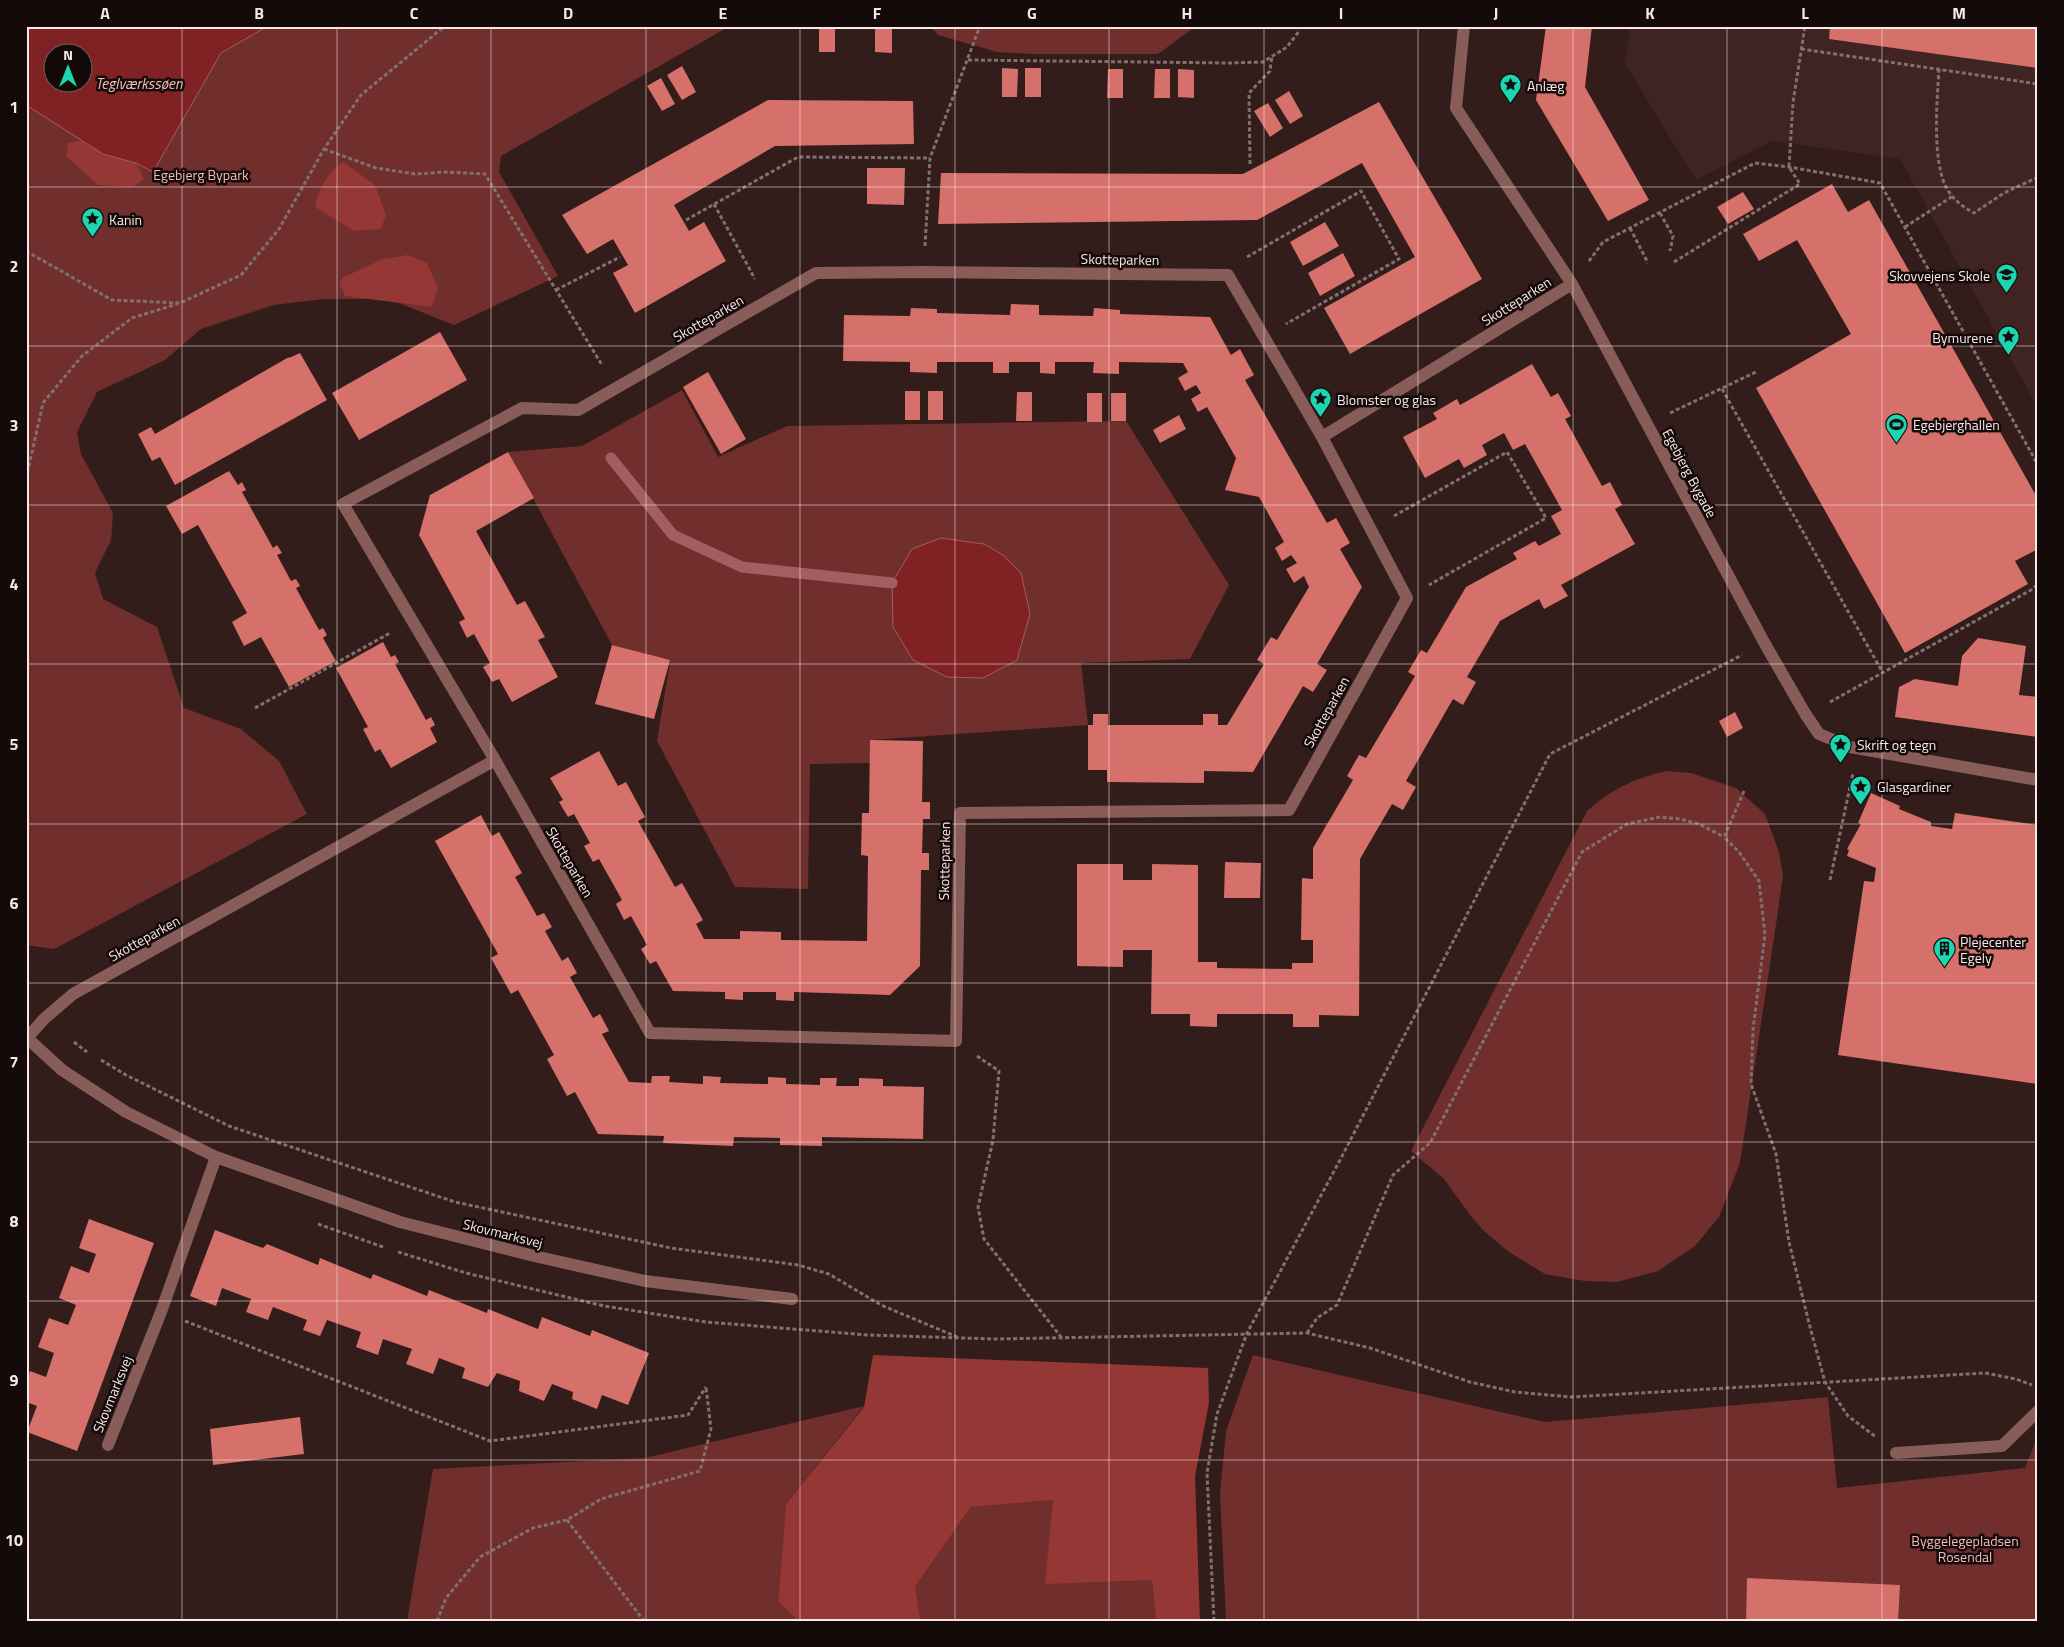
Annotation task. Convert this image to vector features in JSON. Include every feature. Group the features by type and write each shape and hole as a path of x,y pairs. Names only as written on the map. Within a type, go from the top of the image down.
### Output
{"street":[{"name":"Egebjerg Bygade","path":"1464,26 1456,108 1572,284 1765,644 1819,734 1850,747 2038,780"},
{"name":"Skotteparken","path":"1228,275 924,272 816,274 578,410 522,408 343,504 494,760 650,1033 956,1041 960,813 1289,810 1407,598"},
{"path":"1228,275 1322,438 1407,598"},
{"name":"Skotteparken","path":"1322,438 1572,284"},
{"name":"Skotteparken","path":"26,1038 44,1019 73,994 494,760"},
{"name":"Skovmarksvej","path":"26,1038 62,1070 126,1112 216,1157 400,1222 530,1256 645,1281 792,1299"},
{"name":"Skovmarksvej","path":"108,1445 161,1312 216,1157"},
{"path":"1896,1453 2002,1446 2038,1411"}],"path":[{"path":"26,479 43,403 82,356 132,318 180,303 241,275 279,229 324,149 361,95 445,26"},
{"path":"924,272 930,158 980,26"},
{"path":"1674,262 1800,184 1789,166 1794,102 1805,26"},
{"path":"968,60 1228,64 1263,62 1287,47 1300,30"},
{"path":"1802,49 2038,84"},
{"path":"1250,164 1250,93 1270,71 1272,56"},
{"path":"1939,69 1936,116 1939,158 1946,187 1961,206 1974,213 2004,193 2038,178"},
{"path":"324,149 376,168 415,174 446,172 485,174 616,388"},
{"path":"686,220 798,158 930,158"},
{"path":"1572,284 1603,242 1755,163 1789,166 1880,183 2038,466"},
{"path":"1228,275 1248,256 1361,190 1399,259 1264,336"},
{"path":"1905,227 1953,196"},
{"path":"714,204 767,301"},
{"path":"1660,213 1673,236 1670,252"},
{"path":"1630,228 1648,263"},
{"path":"26,251 112,300 180,303"},
{"path":"556,290 620,257"},
{"path":"1647,424 1758,371"},
{"path":"1722,389 1883,673"},
{"path":"1371,530 1507,452 1546,518 1407,598"},
{"path":"1806,715 2032,590 2038,584"},
{"path":"255,708 412,620"},
{"path":"1214,1621 1207,1473 1216,1414 1247,1333 1339,1162 1550,754 1765,644"},
{"path":"1830,880 1859,748"},
{"path":"1724,837 1744,791"},
{"path":"1307,1333 1317,1318 1337,1305 1393,1175 1430,1143 1582,852 1627,824 1660,817 1680,819 1700,824 1724,837 1739,852 1759,882 1765,935 1753,1029 1751,1084 1776,1154 1789,1242 1825,1382 1848,1416 1896,1453"},
{"path":"44,1019 93,1056 126,1075 229,1126 455,1202 671,1248 798,1264 829,1274 881,1305 960,1338 1307,1333 1370,1348 1470,1382 1514,1392 1571,1397 1985,1373 2016,1379 2038,1387"},
{"path":"956,1041 999,1071 993,1140 978,1208 984,1239 1062,1338"},
{"path":"161,1312 490,1442 688,1415 706,1387 711,1429 700,1471 601,1499 567,1520 533,1528 480,1557 446,1598 437,1621"},
{"path":"567,1520 644,1621"}],"shaded area":[{"name":"Skovvejens Skole","path":"1630,26 2038,26 2038,408 1900,159 1772,141 1696,180 1625,64"},
{"path":"82,140 103,154 136,163 144,179 133,187 98,185 66,156 68,143"},
{"path":"343,162 375,185 386,215 381,229 354,231 315,207 324,182 332,171"},
{"path":"408,255 427,263 438,288 432,307 345,296 340,284 342,278 383,259"},
{"path":"873,1355 1208,1368 1209,1403 1195,1476 1200,1621 1156,1621 1152,1580 1045,1584 1053,1500 971,1507 915,1587 921,1621 798,1621 778,1601 786,1504 864,1407"}],"green space":[{"name":"Egebjerg Bypark","path":"26,26 730,26 501,156 499,172 558,276 454,325 389,299 323,299 274,305 201,329 165,360 97,392 77,432 81,454 113,513 111,540 95,573 103,599 157,627 184,708 241,729 279,761 307,814 54,949 26,945"},
{"path":"930,26 1196,26 1158,54 1033,54 997,52 938,35"},
{"path":"682,390 718,457 787,426 1126,421 1229,585 1190,659 1081,663 1088,725 871,740 870,763 810,764 808,889 735,887 657,741 670,661 612,645 508,452 582,446"},
{"path":"1666,771 1691,773 1736,788 1765,814 1779,852 1783,875 1740,1163 1719,1217 1695,1246 1658,1271 1617,1282 1585,1281 1545,1274 1509,1252 1485,1232 1444,1179 1411,1151 1587,811 1614,791 1643,778"},
{"name":"Byggelegepladsen Rosendal","path":"1253,1355 1545,1422 1828,1397 1837,1488 2025,1468 2038,1435 2038,1621 1226,1621 1220,1493 1226,1431"},
{"path":"864,1406 786,1504 778,1601 798,1621 407,1621 433,1469 645,1458"},
{"path":"1053,1500 1152,1580 1156,1621 921,1621 915,1587 971,1507"}],"water":[{"name":"Teglværkssøen","path":"26,26 268,26 221,53 153,172 136,163 103,154 26,105"},
{"path":"941,538 984,544 1003,555 1021,573 1030,614 1017,660 983,678 947,677 913,660 893,627 892,583 912,549"}],"building":[{"path":"819,26 835,26 835,52 819,52"},
{"path":"875,26 892,26 892,53 875,52"},
{"path":"1546,26 1592,26 1585,87 1649,200 1608,221 1536,100"},
{"path":"1830,26 2038,26 2038,68 1829,39"},
{"path":"682,66 696,92 682,100 667,75"},
{"path":"1002,68 1018,69 1017,97 1002,97"},
{"path":"1025,68 1041,68 1041,97 1025,97"},
{"path":"1108,69 1123,69 1123,98 1107,98"},
{"path":"1155,69 1170,69 1170,98 1154,98"},
{"path":"1178,69 1194,70 1194,98 1178,97"},
{"path":"661,78 675,104 662,111 647,86"},
{"path":"1289,91 1303,116 1290,124 1275,100"},
{"path":"768,100 913,101 914,144 775,146 674,205 689,231 704,222 726,261 635,313 613,273 628,265 613,239 587,254 562,215"},
{"path":"1379,102 1482,279 1350,354 1324,308 1415,257 1362,163 1257,220 938,224 941,173 1243,174"},
{"path":"1268,103 1283,128 1270,137 1254,111"},
{"path":"867,168 905,168 904,205 867,204"},
{"name":"Egebjerghallen","path":"1832,184 1848,212 1869,200 2038,499 2038,549 2015,561 2028,584 1905,653 1756,388 1851,334 1797,240 1759,261 1743,234"},
{"path":"1743,192 1754,209 1728,224 1717,207"},
{"path":"1325,222 1339,246 1303,266 1290,242"},
{"path":"1343,253 1355,276 1320,296 1308,273"},
{"path":"1011,304 1039,305 1039,315 1093,316 1094,308 1120,310 1120,314 1210,317 1231,355 1240,349 1254,375 1245,380 1327,523 1336,518 1350,543 1340,549 1362,587 1317,664 1327,670 1313,692 1303,686 1253,772 1204,771 1204,783 1107,782 1107,770 1088,770 1088,725 1093,725 1093,714 1108,714 1108,725 1203,725 1203,714 1218,714 1218,725 1227,725 1264,664 1257,660 1271,637 1277,640 1309,587 1304,576 1294,583 1286,569 1297,563 1291,555 1282,561 1275,548 1284,542 1259,497 1225,490 1236,458 1207,407 1198,412 1191,399 1201,393 1196,385 1185,391 1178,378 1188,372 1183,363 1119,362 1119,374 1093,373 1094,362 1055,362 1055,374 1040,373 1040,362 1009,362 1009,373 993,373 993,362 937,362 937,373 910,372 910,362 843,361 844,315 910,316 911,308 937,309 937,313 1010,315"},
{"path":"440,332 467,380 359,440 332,393"},
{"path":"300,353 327,400 175,485 160,457 152,461 138,434 151,427 155,434 289,357"},
{"path":"1532,364 1551,397 1558,393 1571,416 1565,419 1602,486 1610,482 1622,505 1615,509 1635,544 1561,585 1568,596 1544,609 1539,599 1500,621 1467,677 1476,682 1463,705 1453,699 1406,781 1416,787 1403,810 1392,804 1360,859 1359,1016 1319,1015 1319,1027 1293,1027 1293,1014 1217,1014 1217,1027 1190,1026 1190,1014 1151,1014 1152,950 1123,950 1123,967 1077,966 1077,864 1123,864 1123,880 1152,880 1152,864 1198,865 1198,962 1217,962 1217,968 1292,969 1292,963 1313,963 1313,940 1301,940 1302,878 1313,879 1313,848 1353,780 1347,776 1359,755 1366,758 1415,676 1408,672 1421,650 1427,653 1466,587 1517,559 1513,553 1535,541 1539,546 1561,534 1551,516 1562,510 1525,444 1513,450 1504,433 1482,445 1487,455 1464,468 1459,459 1425,478 1403,437 1437,419 1433,413 1457,399 1460,405"},
{"path":"708,372 746,439 721,454 683,387"},
{"path":"905,391 920,391 920,420 905,420"},
{"path":"928,391 943,391 943,420 928,420"},
{"path":"1017,392 1032,392 1032,421 1016,421"},
{"path":"1087,393 1102,393 1102,422 1087,422"},
{"path":"1111,393 1126,393 1126,421 1111,421"},
{"path":"1179,415 1186,429 1160,443 1153,430"},
{"path":"508,452 534,498 476,531 517,605 525,601 545,637 538,640 558,677 512,702 499,679 492,682 483,667 490,663 474,634 467,638 459,622 465,619 419,535 430,495"},
{"path":"229,471 238,485 242,482 246,490 242,492 273,548 277,545 282,553 277,555 291,581 296,579 300,586 296,588 319,630 323,628 327,635 323,638 336,661 289,687 261,637 244,646 232,622 247,613 198,525 182,534 166,506"},
{"path":"1978,638 2026,646 2019,695 2038,697 2038,737 1895,717 1899,687 1915,679 1958,686 1962,656"},
{"path":"383,642 391,657 395,655 399,662 395,664 426,720 431,717 435,725 430,728 437,742 391,768 380,749 375,752 363,729 368,727 336,668"},
{"path":"612,645 670,660 654,719 595,704"},
{"path":"1735,712 1743,728 1727,737 1719,721"},
{"path":"870,740 923,741 922,802 930,802 930,819 923,819 922,853 929,853 929,870 921,870 920,966 890,995 794,992 794,1001 776,1000 776,992 743,992 743,1000 725,999 725,992 673,991 656,961 650,964 641,949 647,945 631,916 624,920 616,904 622,900 599,859 593,862 584,846 590,843 574,814 568,817 559,802 563,800 550,778 599,751 618,786 626,782 645,817 638,821 675,887 682,883 703,920 696,924 704,939 740,939 740,931 781,932 781,940 867,941 868,856 861,855 862,813 869,813"},
{"name":"Plejecenter Egely","path":"1871,793 1900,806 1899,809 1931,822 1931,826 1952,829 1955,813 2038,825 2038,1084 1838,1055 1864,881 1874,882 1876,868 1847,856 1849,850 1847,849 1861,824 1858,823"},
{"path":"481,815 492,836 499,832 522,873 515,877 537,916 544,913 552,927 545,931 562,961 568,957 577,973 570,977 593,1018 600,1014 609,1031 602,1034 629,1082 651,1083 652,1076 670,1076 669,1082 703,1084 703,1076 721,1077 720,1083 768,1084 768,1077 786,1078 786,1084 820,1085 820,1078 837,1078 836,1086 859,1086 859,1078 883,1079 883,1086 924,1087 923,1139 822,1137 822,1146 780,1145 780,1138 734,1137 733,1146 663,1143 664,1136 598,1134 575,1092 567,1096 547,1059 554,1055 518,990 511,994 491,958 498,954 435,841"},
{"path":"1225,862 1261,863 1260,898 1224,898"},
{"path":"89,1219 154,1243 77,1451 27,1432 37,1406 26,1402 26,1382 30,1371 46,1377 54,1353 38,1347 49,1318 68,1325 76,1305 59,1298 71,1266 89,1273 96,1254 79,1248"},
{"path":"215,1230 263,1248 267,1244 318,1265 320,1258 371,1279 373,1274 427,1296 429,1290 487,1313 488,1309 538,1329 542,1317 590,1336 592,1330 649,1353 628,1405 602,1395 597,1409 572,1399 573,1392 552,1384 544,1401 519,1391 520,1381 497,1373 488,1387 462,1378 465,1368 439,1358 433,1374 406,1364 412,1349 383,1339 378,1355 356,1347 361,1332 327,1320 320,1336 303,1330 307,1320 273,1307 268,1320 246,1312 251,1299 222,1288 216,1306 190,1296"},
{"path":"300,1417 304,1454 213,1465 210,1429"},
{"path":"1747,1578 1900,1585 1898,1621 1746,1621"}],"waterway":[{"path":"611,458 673,535 742,567 892,583"}],"place":[{"name":"Anlæg","path":"1511,104"},
{"name":"Kanin","path":"93,238"},
{"name":"Skovvejens Skole","path":"2006,294"},
{"name":"Bymurene","path":"2009,356"},
{"name":"Blomster og glas","path":"1321,418"},
{"name":"Egebjerghallen","path":"1897,443"},
{"name":"Skrift og tegn","path":"1841,763"},
{"name":"Glasgardiner","path":"1861,805"},
{"name":"Plejecenter Egely","path":"1944,968"}]}
